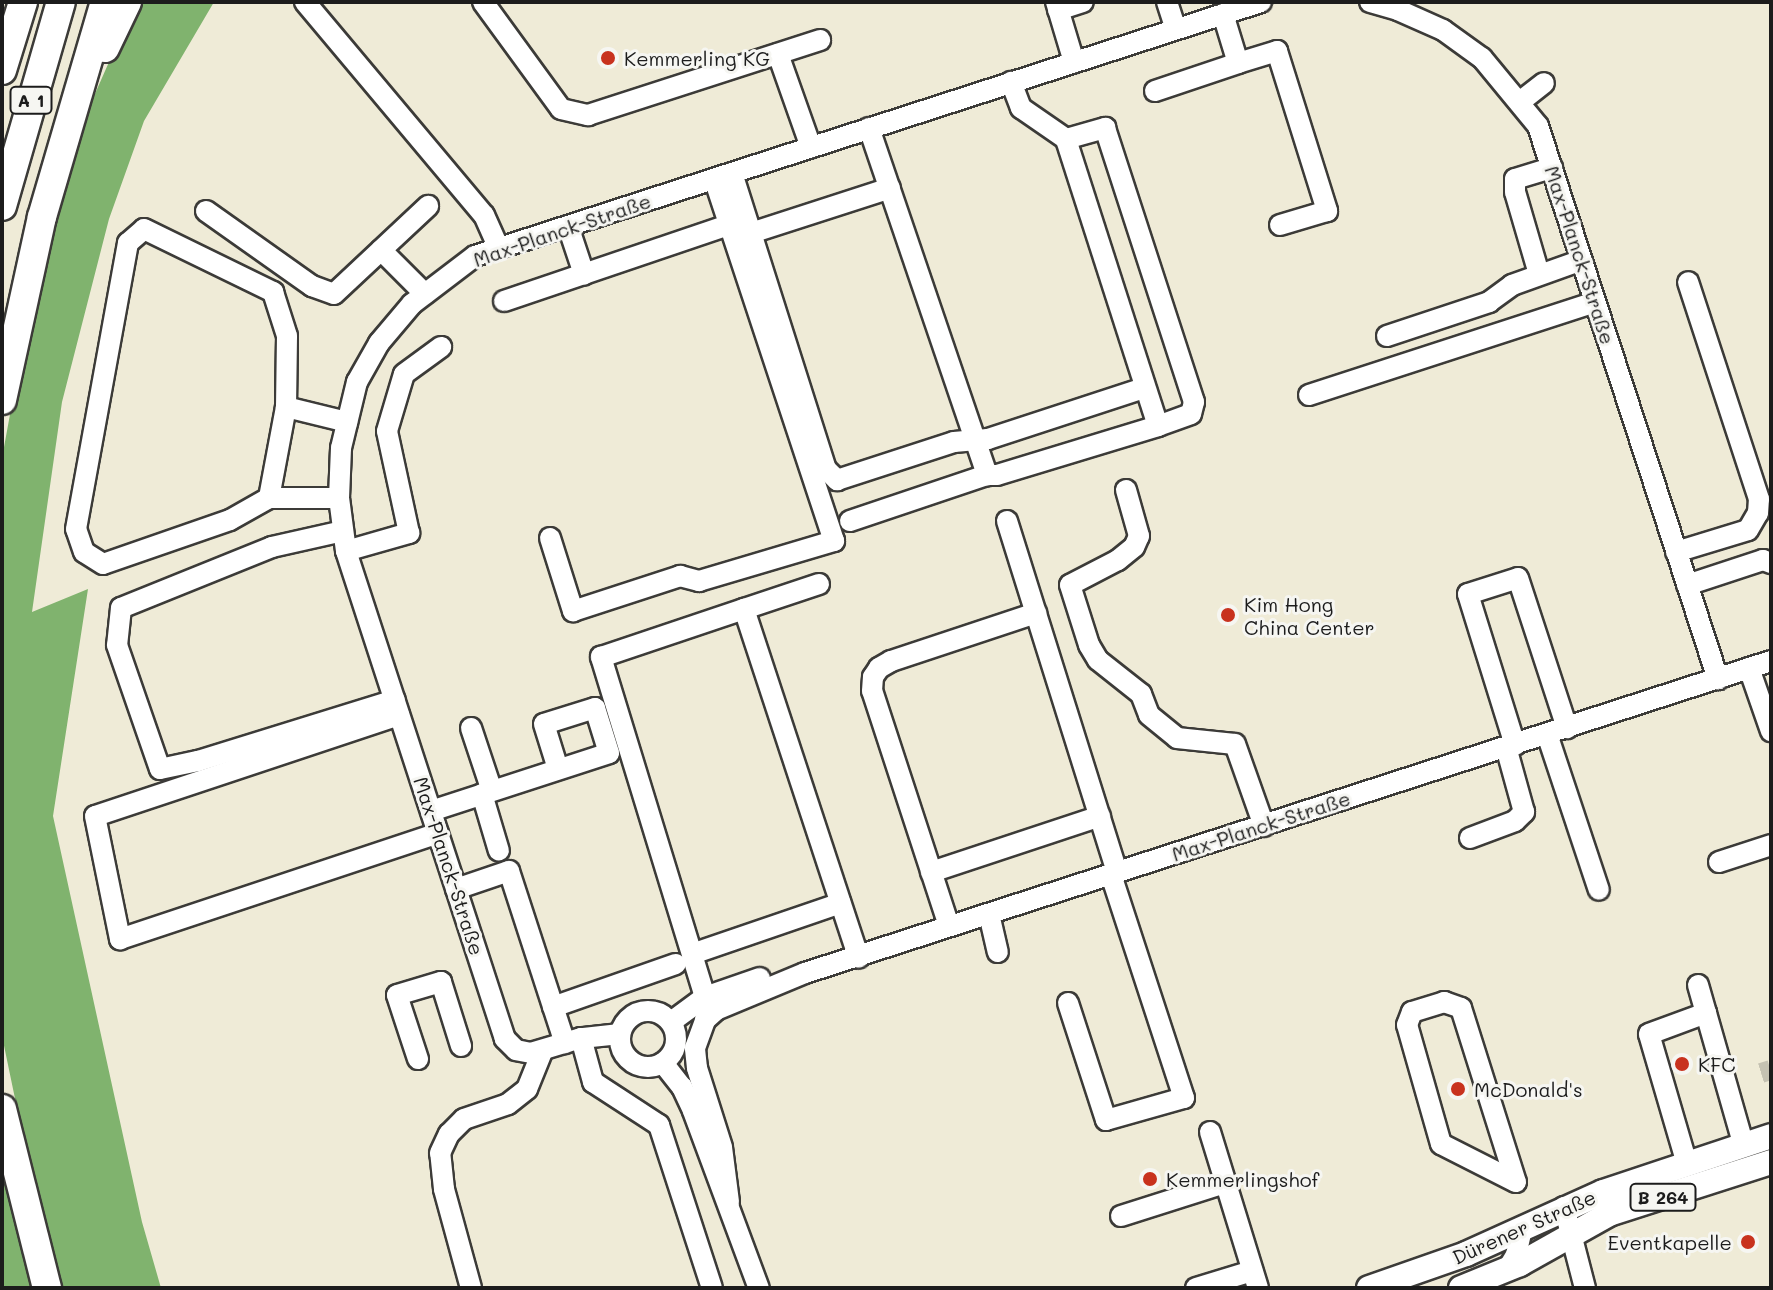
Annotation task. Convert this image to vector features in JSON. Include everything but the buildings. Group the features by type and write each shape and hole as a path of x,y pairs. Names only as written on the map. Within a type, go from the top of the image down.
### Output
{"highway":[{"name":"A 1","path":"2,70 23,2"},
{"name":"A 1","path":"2,206 61,2"},
{"path":"2,400 21,304 64,132 105,2"},
{"path":"64,132 127,2"},
{"path":"2,1109 47,1288"}],"main road":[{"name":"Dürener Straße","path":"1369,1288 1466,1254 1564,1207 1771,1136"},
{"name":"Dürener Straße","path":"1461,1288 1507,1270 1609,1214 1771,1162"}],"street":[{"path":"305,2 484,215 499,248"},
{"path":"483,2 561,109 588,115 820,40"},
{"path":"1074,62 1057,6 1083,2"},
{"path":"1167,2 1176,29"},
{"name":"Max-Planck-Straße","path":"542,1052 516,1050 505,1039 345,541 339,498 341,448 357,382 379,343 425,294 475,256 1261,2"},
{"name":"Max-Planck-Straße","path":"1370,2 1398,10 1443,30 1482,58 1521,101 1538,126 1718,679"},
{"path":"1223,14 1238,63"},
{"path":"1155,91 1277,51 1327,211 1280,225"},
{"path":"778,54 811,147"},
{"path":"1011,82 1021,108 1066,139 1158,426"},
{"path":"1521,101 1544,83"},
{"path":"869,128 987,475"},
{"path":"850,521 987,475 997,475 1191,414 1194,402 1105,128 1066,139"},
{"path":"1539,274 1515,192 1515,179 1552,168"},
{"path":"723,176 751,233 826,469 837,480 954,442 975,440 1144,388"},
{"path":"550,538 573,611 680,576 699,581 834,541 729,225 723,176"},
{"path":"751,233 890,188"},
{"path":"206,211 312,286 334,294 428,206"},
{"path":"504,301 729,225"},
{"path":"568,226 584,274"},
{"path":"269,498 286,407 287,336 273,292 144,229 128,243 122,273 76,529 84,552 103,564 230,520 269,498 339,498"},
{"path":"381,250 425,294"},
{"path":"1387,336 1489,302 1512,285 1582,260"},
{"path":"1676,552 1748,530 1758,513 1759,499 1688,282"},
{"path":"1309,395 1595,302"},
{"path":"397,708 160,769 117,645 121,608 272,547 409,533 387,431 404,374 441,347"},
{"path":"286,407 347,422"},
{"path":"1126,490 1139,536 1134,547 1118,560 1070,585 1089,645 1098,660 1141,694 1149,715 1177,738 1235,744 1264,826"},
{"path":"1007,521 1184,1098 1106,1120 1068,1003"},
{"path":"1687,585 1763,560 1771,563"},
{"path":"1470,838 1515,821 1524,812 1510,746 1468,594 1518,578 1599,890"},
{"path":"705,997 684,959 601,657 819,584"},
{"path":"744,609 859,958"},
{"path":"949,926 872,691 873,677 879,668 891,661 1036,613"},
{"name":"Max-Planck-Straße","path":"729,1202 722,1147 697,1068 697,1034 705,1020 716,1010 805,973 1771,661"},
{"path":"1749,668 1771,731"},
{"path":"397,708 95,816 120,939 438,833"},
{"path":"471,728 499,851"},
{"path":"431,811 558,769"},
{"path":"931,872 1100,816"},
{"path":"1719,862 1771,845"},
{"path":"456,889 509,871 553,1007 593,1082 659,1125 712,1288"},
{"path":"553,1007 841,903"},
{"path":"989,914 998,952"},
{"name":"Max-Planck-Straße","path":"671,1022 705,997 775,973 805,973"},
{"path":"418,1059 397,995 441,982 461,1046"},
{"path":"1698,985 1744,1146"},
{"path":"1451,1002 1461,1008 1471,1036 1516,1182 1441,1144 1407,1032 1408,1020 1412,1012 1451,1002"},
{"path":"641,1011 661,1013 671,1022 676,1044 663,1063 647,1067 633,1063 622,1050 620,1034 626,1020 641,1011"},
{"path":"1687,1164 1649,1034 1706,1013"},
{"path":"471,1288 444,1189 440,1153 449,1134 464,1119 508,1104 527,1089 542,1052 573,1041 620,1034"},
{"name":"Max-Planck-Straße","path":"663,1063 682,1087 729,1202 759,1288"},
{"path":"1196,1288 1255,1279 1210,1132"},
{"path":"1121,1216 1225,1183"},
{"path":"1564,1207 1585,1288"},
{"path":"1507,1270 1516,1255 1522,1228"}],"green space":[{"path":"214,2 144,121 109,219 62,402 32,612 88,589 53,816 142,1222 161,1288 59,1288 39,1214 2,1036 2,458 24,338 79,130 135,3"},
{"path":"2,1150 35,1288 2,1288"}],"tunnel":[{"path":"1761,1073 1771,1070"}],"place":[{"name":"Kemmerling KG","path":"608,58"},
{"name":"Kim Hong China Center","path":"1228,615"},
{"name":"KFC","path":"1682,1064"},
{"name":"McDonald's","path":"1458,1089"},
{"name":"Kemmerlingshof","path":"1150,1179"},
{"name":"Eventkapelle","path":"1748,1242"}]}
